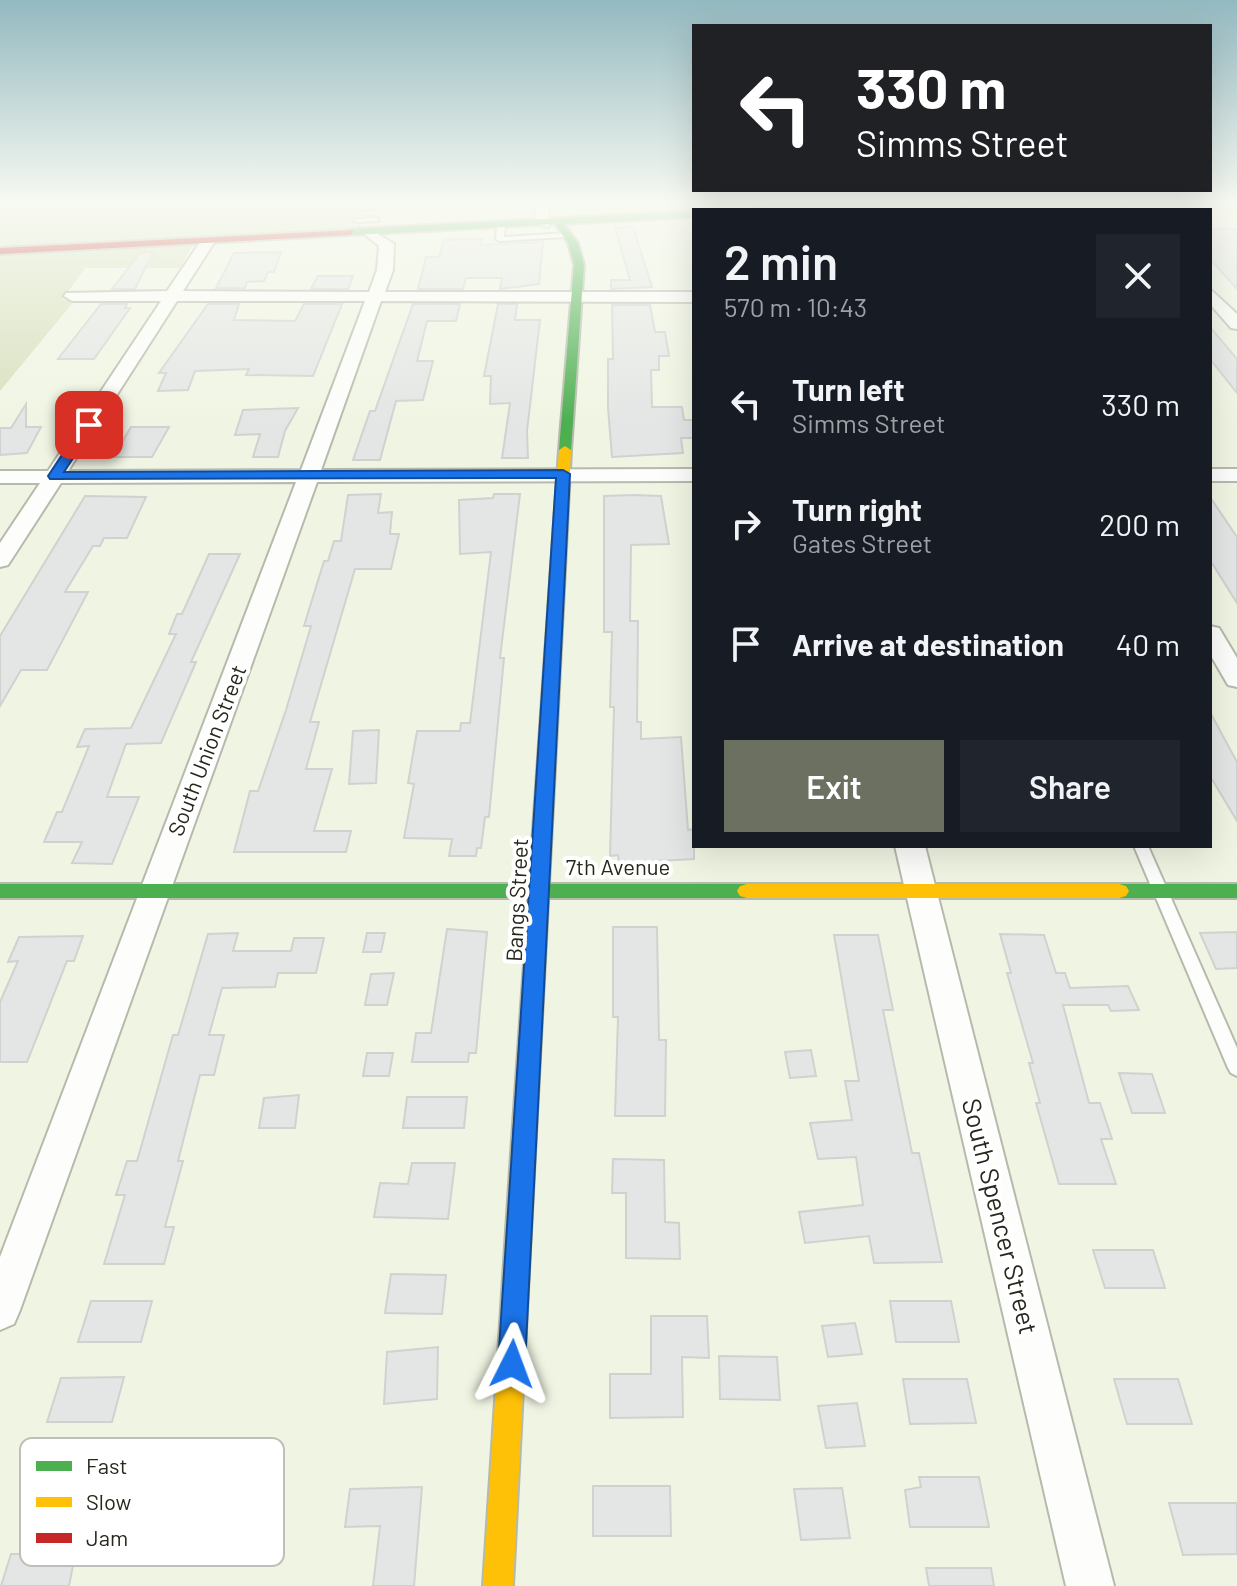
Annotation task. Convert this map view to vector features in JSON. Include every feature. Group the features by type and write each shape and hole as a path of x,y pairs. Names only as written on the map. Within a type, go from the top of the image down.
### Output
{"street":[{"path":"0,560 187,275"},
{"name":"South Union Street","path":"0,1310 383,275"},
{"name":"Bangs Street","path":"498,1586 577,275"},
{"path":"1212,295 1237,296"},
{"path":"72,296 692,297"},
{"path":"1212,296 1237,324"},
{"path":"0,477 692,475"},
{"path":"1212,475 1237,475"},
{"path":"1212,636 1237,679"},
{"name":"South Spencer Street","path":"910,848 1090,1586"},
{"name":"7th Avenue","path":"0,891 1237,891"}],"lane":[{"path":"1142,848 1237,1068"}],"green space":[{"path":"0,275 80,275 62,300 75,300 0,391"}],"building":[{"path":"123,275 142,275 135,289 112,289"},
{"path":"223,275 267,275 264,281 247,282 245,288 216,288"},
{"path":"421,275 540,275 539,284 500,289 502,278 466,278 463,289 418,289"},
{"path":"629,275 648,275 652,287 611,289 611,280 630,280"},
{"path":"1224,275 1237,275 1237,289"},
{"path":"318,276 353,276 348,289 311,289"},
{"path":"101,304 127,304 125,308 130,308 94,359 58,359"},
{"path":"208,304 239,304 234,320 295,321 304,304 342,304 313,376 246,375 249,369 195,371 188,390 158,391 166,373 159,373"},
{"path":"413,304 460,304 456,321 427,321 417,361 433,361 423,400 396,401 380,460 353,460 370,411 375,411"},
{"path":"498,304 517,304 515,320 540,320 527,431 528,458 502,458 510,403 490,404 491,376 484,376"},
{"path":"612,305 650,305 655,332 665,332 669,356 659,356 659,370 651,370 652,407 682,407 684,420 692,420 692,438 681,438 683,453 612,457 608,359 613,359"},
{"path":"1212,329 1237,359 1237,393 1212,362"},
{"path":"26,404 26,427 41,427 27,453 0,455 0,428 11,428"},
{"path":"298,408 285,431 278,457 253,457 260,434 235,435 243,410"},
{"path":"131,427 169,427 152,457 113,457"},
{"path":"381,494 378,513 392,512 390,534 399,534 391,569 355,569 310,722 319,722 306,769 332,769 314,831 351,831 346,852 234,852 250,791 258,791 286,710 311,626 304,626 324,561 328,561 334,541 341,541 348,495"},
{"path":"494,494 520,494 500,658 504,658 489,817 485,817 481,848 477,848 476,856 449,856 452,839 404,838 414,784 408,783 417,731 460,731 461,723 470,723 491,552 460,554 459,500 493,498"},
{"path":"85,496 146,497 127,538 104,538 100,546 93,546 65,592 88,592 47,670 21,670 0,706 0,636"},
{"path":"604,496 661,496 669,544 631,545 630,621 638,621 637,722 641,722 641,739 681,737 688,830 692,829 694,859 619,863 618,855 610,856 614,707 610,707 612,632 604,632"},
{"path":"1212,500 1237,537 1237,603 1212,563"},
{"path":"209,554 240,554 191,662 196,662 161,743 126,744 107,797 139,797 112,864 72,863 82,842 44,842 57,812 62,812 89,746 77,747 85,729 131,728 176,634 169,634 177,614 182,614"},
{"path":"1212,716 1237,762 1237,821 1212,779"},
{"path":"379,730 376,783 349,784 353,731"},
{"path":"613,927 657,927 659,1040 666,1040 665,1116 615,1116 618,1017 613,1017"},
{"path":"447,929 487,932 476,1053 469,1053 468,1062 412,1062 416,1033 431,1033"},
{"path":"1237,932 1237,968 1216,969 1200,933"},
{"path":"238,933 233,951 291,951 294,938 324,938 316,973 278,973 275,987 222,988 209,1035 224,1035 214,1075 200,1075 178,1161 183,1161 165,1227 174,1227 164,1264 104,1264 125,1195 116,1195 127,1161 137,1161 173,1035 178,1035 208,934"},
{"path":"367,933 385,933 381,952 363,952"},
{"path":"1000,934 1044,935 1056,973 1065,973 1070,988 1128,986 1139,1010 1111,1011 1108,1005 1063,1005 1089,1103 1100,1103 1112,1139 1101,1139 1116,1184 1059,1184 1036,1103 1040,1103 1029,1063 1033,1063 1007,973 1011,973"},
{"path":"834,935 878,935 893,1010 883,1010 912,1153 919,1153 942,1262 874,1263 869,1236 805,1243 799,1212 863,1205 856,1157 818,1159 810,1123 852,1120 845,1081 859,1081"},
{"path":"83,936 74,961 67,961 27,1062 0,1062 0,1002 18,961 8,962 19,937"},
{"path":"394,973 387,1005 365,1005 371,974"},
{"path":"811,1050 816,1076 790,1078 785,1052"},
{"path":"367,1053 393,1053 389,1076 363,1076"},
{"path":"1119,1073 1152,1074 1165,1113 1132,1113"},
{"path":"299,1095 295,1128 259,1128 264,1098"},
{"path":"407,1097 467,1097 464,1128 403,1128"},
{"path":"613,1159 664,1160 665,1222 679,1223 680,1259 626,1258 626,1193 612,1193"},
{"path":"412,1163 455,1163 448,1219 374,1217 380,1183 408,1184"},
{"path":"1093,1250 1153,1250 1165,1288 1105,1288"},
{"path":"391,1274 446,1275 442,1314 385,1313"},
{"path":"91,1301 152,1301 141,1342 78,1342"},
{"path":"890,1301 951,1301 959,1342 896,1342"},
{"path":"651,1316 707,1316 709,1358 682,1357 683,1417 610,1418 610,1374 651,1374"},
{"path":"855,1323 862,1354 828,1357 822,1326"},
{"path":"438,1347 437,1399 384,1404 387,1352"},
{"path":"719,1356 777,1357 780,1400 720,1399"},
{"path":"124,1377 112,1422 47,1422 61,1378"},
{"path":"903,1379 967,1379 976,1423 910,1424"},
{"path":"1114,1379 1178,1379 1192,1424 1127,1424"},
{"path":"857,1403 865,1446 826,1448 818,1406"},
{"path":"919,1477 979,1477 989,1527 910,1527 905,1490 921,1487"},
{"path":"593,1486 670,1486 671,1536 593,1536"},
{"path":"422,1487 414,1586 373,1586 380,1526 345,1527 350,1489"},
{"path":"842,1488 850,1538 801,1540 794,1489"},
{"path":"1169,1503 1237,1503 1237,1554 1183,1555"},
{"path":"11,1554 20,1554 20,1566 73,1566 69,1586 1,1586"},
{"path":"926,1568 991,1568 994,1586 929,1586"}],"traffic: fast":[{"path":"565,450 578,275"},
{"path":"0,891 747,891"},
{"path":"1119,891 1237,891"}],"traffic: slow":[{"path":"545,787 565,450"},
{"path":"747,891 1119,891"},
{"path":"498,1586 523,1154"}],"traffic: jam":[{"path":"523,1154 545,787"}],"route":[{"path":"89,425 55,476 563,474 512,1364"}]}
